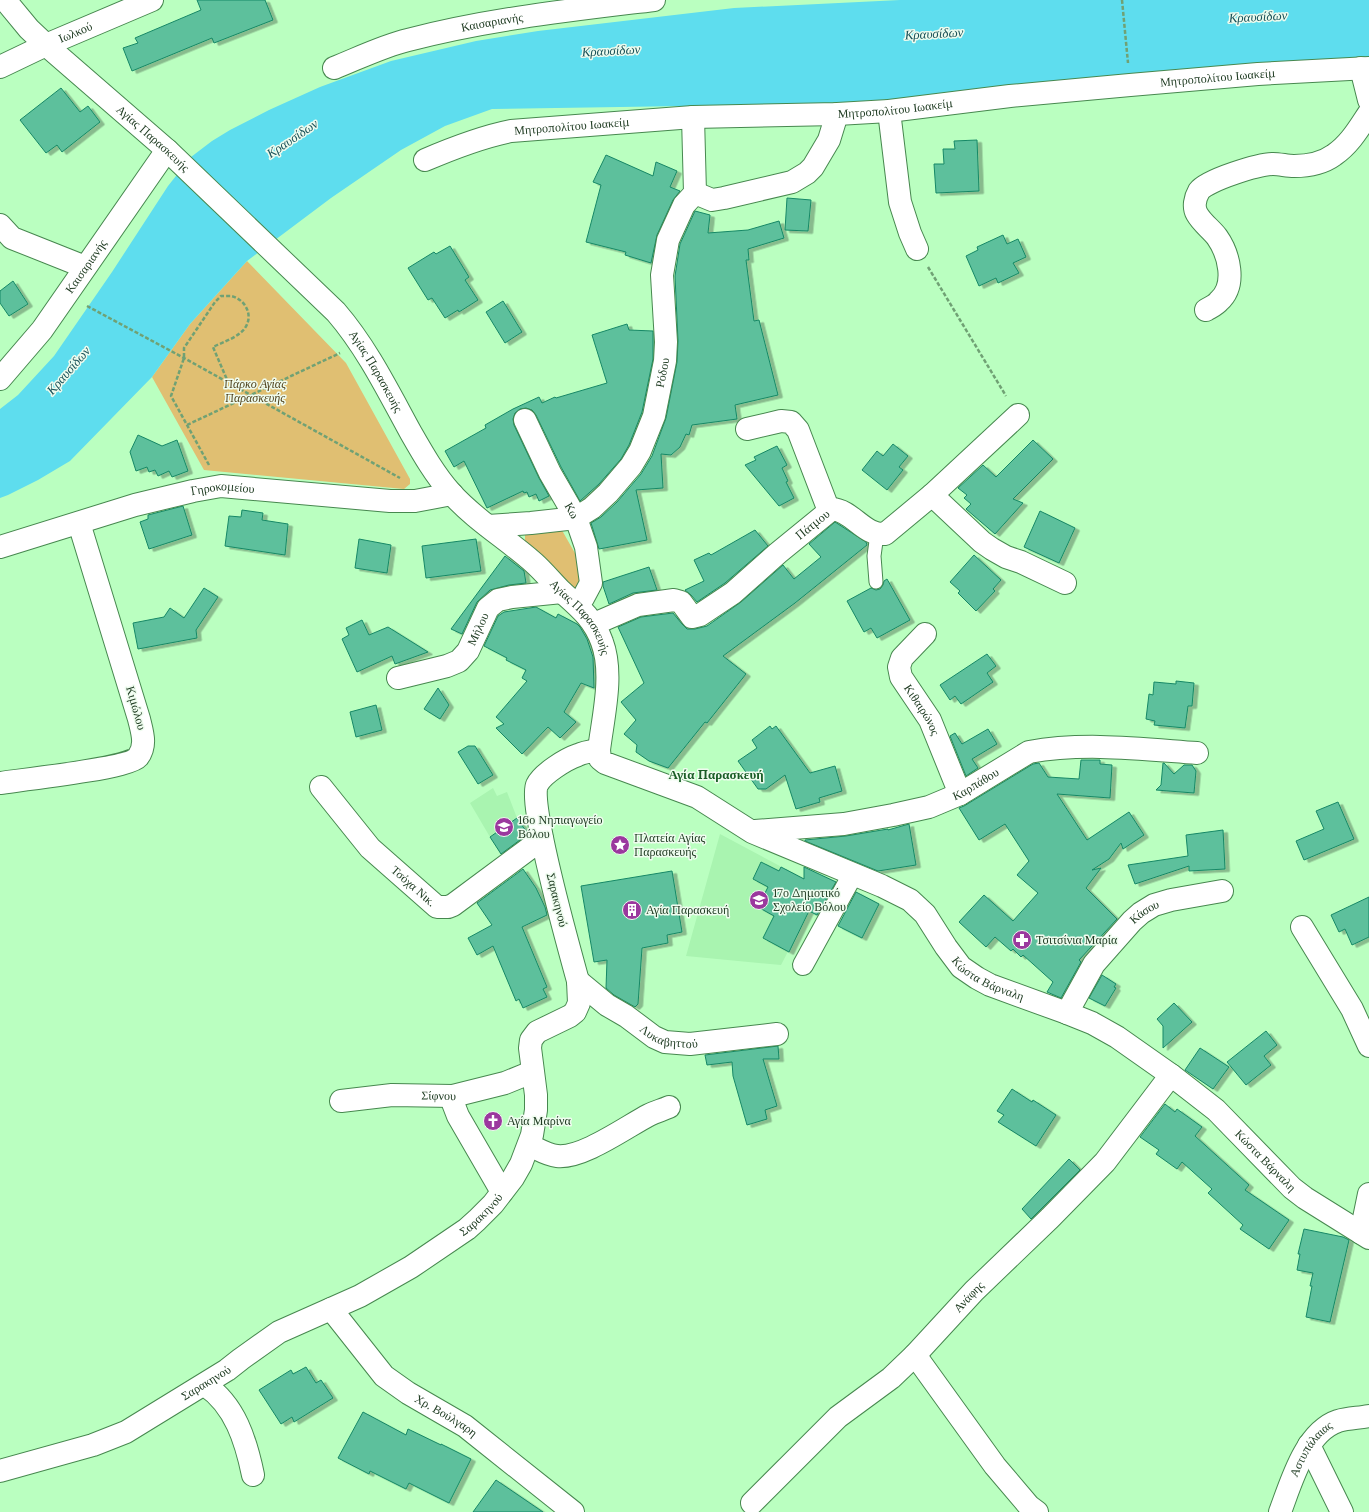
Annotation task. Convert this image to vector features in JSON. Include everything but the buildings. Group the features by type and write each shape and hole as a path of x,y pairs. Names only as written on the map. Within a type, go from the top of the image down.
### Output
{"street":[{"name":"Αγίας Παρασκευής","path":"5,0 29,29 173,155 336,312 360,343 429,464 452,494 488,526 534,563 594,624 606,653 607,668 606,694 599,750"},
{"name":"Ιωλκού","path":"0,68 46,45 152,0"},
{"name":"Καισαριανής","path":"334,68 383,48 408,40 445,32 548,14 654,0"},
{"name":"Μητροπολίτου Ιωακείμ","path":"425,160 476,139 488,135 511,131 693,117 838,114 888,111 1010,96 1130,85 1258,74 1365,68"},
{"path":"1365,68 1369,100"},
{"path":"888,111 900,202 917,249"},
{"path":"1206,310 1220,301 1227,290 1229,262 1220,242 1196,213 1196,198 1200,190 1216,181 1239,172 1265,165 1272,164 1294,166 1320,162 1334,155 1349,143 1369,113"},
{"path":"693,117 695,194 712,200 792,182 800,177 813,167 829,140 838,114"},
{"name":"Καισαριανής","path":"0,379 31,344 86,266 173,155"},
{"name":"Ρόδου","path":"488,526 576,518 592,508 619,481 631,466 647,435 654,416 665,361 666,342 662,274 668,240 684,205 695,194"},
{"path":"0,225 12,238 86,266"},
{"path":"877,534 885,534 932,495 1018,415"},
{"name":"Κω","path":"525,420 550,473 576,518 586,546 591,583 583,598 569,598"},
{"path":"747,428 781,421 791,422 798,430 829,511"},
{"name":"Γηροκομείου","path":"0,547 135,505 221,486 415,501 452,494"},
{"path":"932,495 982,542 992,549 1006,557 1022,562 1065,583"},
{"name":"Πάτμου","path":"594,624 638,606 674,600 681,602 692,617 700,615 733,593 778,553 832,509 840,510 877,534"},
{"name":"Κιμώλου","path":"0,783 110,767 132,762 137,758 142,750 144,743 139,719 79,523"},
{"name":"Μήλου","path":"398,678 448,666 459,661 468,651 488,608 498,600 512,597 569,598"},
{"name":"Κιθαιρώνος","path":"925,634 902,658 899,667 901,677 930,720 960,794"},
{"name":"Καρπάθου","path":"752,832 844,824 894,816 929,807 960,794 1029,752 1040,750 1084,746 1197,753"},
{"name":"Κώστα Βάρναλη","path":"599,750 600,759 604,763 697,797 752,832 898,893 919,907 954,959 962,967 990,986 1092,1023 1117,1037 1171,1075 1216,1110 1292,1188 1305,1198 1365,1236"},
{"name":"Σαρακηνού","path":"0,1472 112,1438 126,1432 205,1385 279,1332 331,1309 389,1280 451,1240 477,1220 493,1204 513,1178 528,1145 536,1110 536,1095 530,1048 531,1040 537,1032 570,1016 575,1012 579,1003 578,981 542,839 535,789 538,783 557,766 578,754 599,750"},
{"name":"Τσόχα Νικ.","path":"321,787 370,848 437,907 448,907 453,905 542,839"},
{"path":"803,965 853,874"},
{"name":"Κάσου","path":"1067,1013 1094,964 1141,913 1154,905 1171,900 1222,891"},
{"path":"1302,927 1352,1009 1369,1046"},
{"name":"Λυκαβηττού","path":"578,981 607,1005 665,1042 690,1044 777,1034"},
{"name":"Σίφνου","path":"341,1101 392,1095 453,1096 505,1083 532,1072"},
{"name":"Ανάφης","path":"752,1503 838,1417 891,1378 915,1355 974,1291 1050,1218 1105,1162 1171,1075"},
{"path":"453,1096 453,1103 458,1116 502,1192"},
{"path":"528,1145 552,1156 570,1155 596,1145 649,1115 669,1107"},
{"path":"1365,1236 1369,1194"},
{"name":"Χρ. Βούλγαρη","path":"331,1309 384,1376 396,1385 465,1426 573,1512"},
{"path":"915,1355 995,1466 1028,1506 1037,1512"},
{"path":"205,1385 220,1397 235,1419 244,1441 253,1475"},
{"name":"Αστυπάλαιας","path":"1280,1512 1298,1467 1309,1445 1320,1433 1337,1421 1369,1416"},
{"path":"1309,1445 1342,1512"}],"lane":[{"path":"876,582 874,556 877,534"}],"path":[{"path":"1122,0 1130,85"},
{"path":"917,249 1018,415"},
{"path":"66,294 228,382 403,480"},
{"path":"221,486 171,396 184,358 184,348 215,302 221,296 231,296 240,300 246,306 249,314 245,328 239,334 213,347 228,382"},
{"path":"187,425 360,343"}],"shaded area":[{"name":"16ο Νηπιαγωγείο Βόλου","path":"493,788 497,796 507,792 517,818 530,836 502,856 470,803"},
{"name":"17ο Δημοτικό Σχολείο Βόλου","path":"720,834 821,888 781,965 686,956"}],"green space":[{"name":"Πάρκο Αγίας Παρασκευής","path":"247,261 346,363 410,479 410,484 404,489 204,470 152,377 190,324"},
{"path":"559,525 576,555 583,586 575,594 525,542 525,534"}],"water":[{"name":"Κραυσίδων","path":"900,0 1369,0 1369,63 881,100 809,104 492,109 445,126 401,150 331,198 247,261 190,324 152,377 70,461 38,480 0,498 0,409 18,395 54,356 112,272 168,186 191,157 212,141 230,130 269,110 320,87 391,61 476,41 538,31 734,8"}],"place":[{"name":"16ο Νηπιαγωγείο Βόλου","path":"504,827"},
{"name":"Πλατεία Αγίας Παρασκευής","path":"620,845"},
{"name":"17ο Δημοτικό Σχολείο Βόλου","path":"759,900"},
{"name":"Αγία Παρασκευή","path":"632,910"},
{"name":"Τσιτσίνια Μαρία","path":"1022,940"},
{"name":"Αγία Μαρίνα","path":"493,1121"}],"district":[{"name":"Αγία Παρασκευή","path":"716,774"}]}
